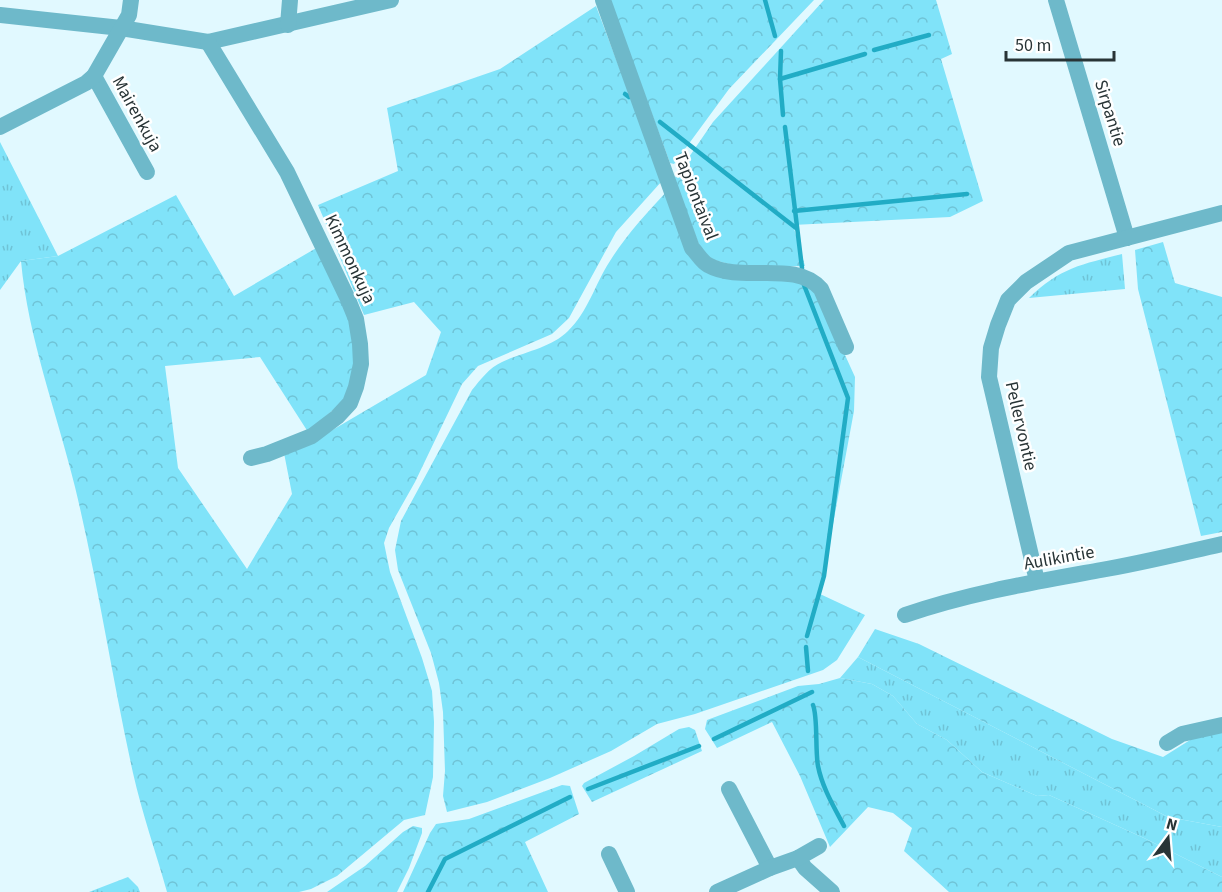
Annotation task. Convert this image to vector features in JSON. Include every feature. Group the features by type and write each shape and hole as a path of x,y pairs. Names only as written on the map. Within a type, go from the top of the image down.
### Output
{"street":[{"path":"0,127 86,83 94,76 129,15 130,0"},
{"path":"288,25 290,0"},
{"path":"1,12 208,42 391,0"},
{"name":"Tapiontaival","path":"603,0 692,248 706,264 723,271 802,275 814,281 821,289 846,347"},
{"name":"Sirpantie","path":"1056,0 1127,238"},
{"name":"Kimmonkuja","path":"208,42 288,172 347,297 356,319 360,344 361,364 357,387 350,403 337,417 312,436 252,458"},
{"name":"Mairenkuja","path":"94,76 147,172"},
{"name":"Pellervontie","path":"1037,580 989,377 991,348 1008,300 1026,282 1069,253 1222,213"},
{"name":"Aulikintie","path":"905,615 931,606 1037,580 1102,570 1222,544"},
{"path":"1167,743 1182,734 1222,725"},
{"path":"729,789 770,867"},
{"path":"717,892 770,867 798,858 819,846"},
{"path":"609,854 627,892"},
{"path":"798,858 805,868 832,892"}],"green space":[{"path":"610,0 814,0 729,89 674,164 670,163"},
{"path":"824,0 936,0 952,54 941,59 983,201 950,217 793,225 805,266 741,267 710,259 701,250 674,179 713,122"},
{"path":"596,6 662,181 616,232 569,318 552,334 478,366 462,384 415,482 389,528 384,543 390,572 432,691 433,777 425,815 404,820 337,876 311,889 299,892 167,892 133,773 83,523 68,459 36,347 21,261 58,256 176,195 234,296 318,247 350,322 357,361 349,396 308,432 260,357 165,366 178,468 247,569 292,494 284,453 312,442 426,375 441,332 414,302 364,315 318,205 398,171 387,108 500,69"},
{"path":"0,142 58,256 21,261 0,290"},
{"path":"668,190 689,254 795,281 815,289 855,377 854,411 820,594 865,615 837,660 823,670 695,714 657,724 611,751 550,778 487,802 447,812 443,796 445,771 443,712 439,683 431,653 398,570 395,550 401,521 472,390 497,364 545,346 568,331 581,315 616,251"},
{"path":"1163,242 1175,283 1222,297 1222,532 1201,536 1138,289 1135,250"},
{"path":"1122,254 1125,289 1029,298 1051,280 1072,268"},
{"path":"875,629 919,644 1112,739 1163,757 1206,730 1222,728 1222,827 1168,817 858,657"},
{"path":"858,657 1168,817 1222,827 1222,877 1144,838 1049,795 1037,796 982,772 947,740 917,724 893,696 872,684 840,678"},
{"path":"840,678 872,684 893,696 917,724 947,740 982,772 1037,796 1049,795 1144,838 1222,877 1222,892 949,892 904,851 912,828 893,813 868,807 830,847 800,776 772,722 717,748 705,729 707,720 798,686 819,684"},
{"path":"689,727 695,730 702,751 592,802 582,786 584,783 679,729"},
{"path":"562,785 570,786 579,814 525,842 548,892 403,892 436,824 469,819"},
{"path":"413,826 422,828 422,833 397,892 327,892 365,866"},
{"path":"128,877 140,892 89,892"}],"waterway":[{"path":"765,0 775,36"},
{"path":"874,50 929,35"},
{"path":"781,51 780,79 783,115"},
{"path":"780,79 865,54"},
{"path":"625,94 629,97"},
{"path":"660,122 796,228"},
{"path":"785,127 802,268"},
{"path":"794,211 967,194"},
{"path":"804,285 848,398 824,576 807,636"},
{"path":"806,647 808,671"},
{"path":"714,739 812,692"},
{"path":"813,705 817,759 822,782 844,826"},
{"path":"588,789 699,746"},
{"path":"428,892 445,859 570,797"}]}
